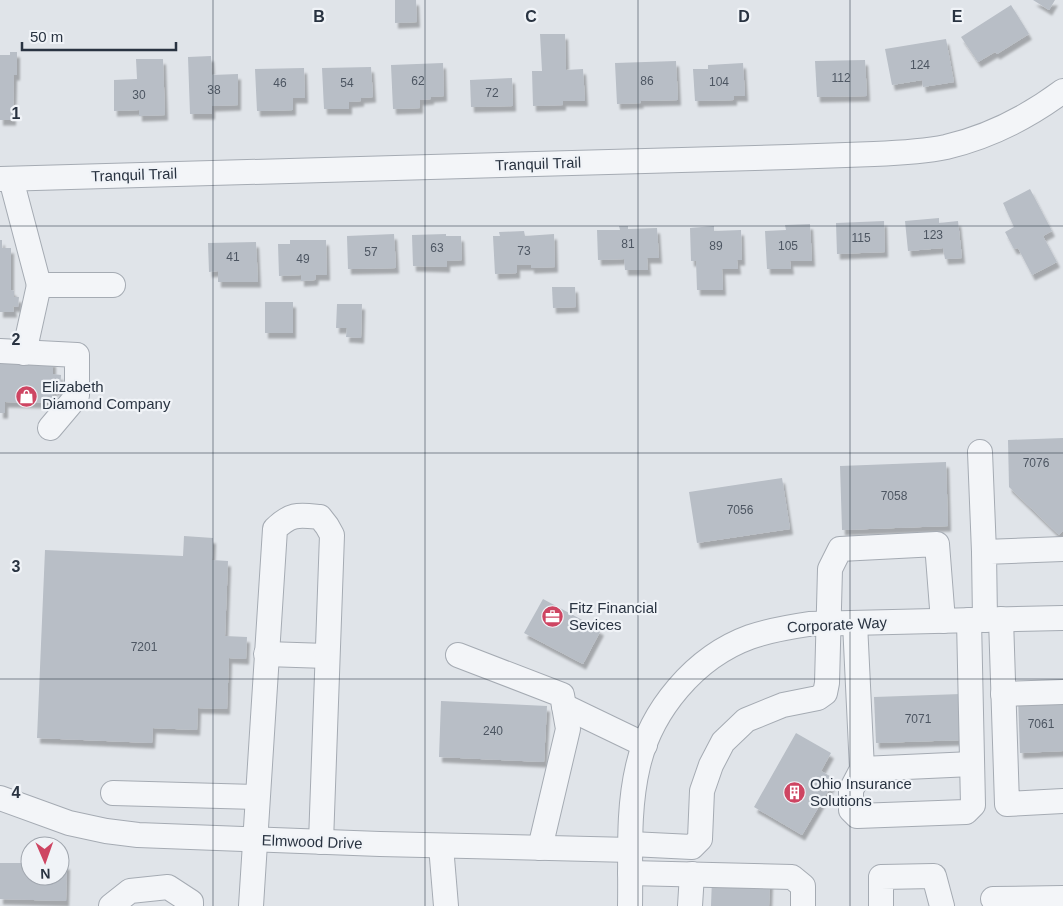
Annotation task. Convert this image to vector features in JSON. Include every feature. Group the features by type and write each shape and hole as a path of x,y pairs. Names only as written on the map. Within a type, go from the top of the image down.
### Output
{"street":[{"name":"Tranquil Trail","path":"6,179 770,158 913,152 946,147 979,137 1010,124 1041,107 1063,91"},
{"path":"6,179 38,285 24,353"},
{"path":"38,285 113,285"},
{"path":"0,351 76,355 77,396 50,428"},
{"path":"855,623 862,769 851,790 851,810 857,816 966,812 973,805 972,764 985,620 980,452"},
{"path":"251,906 275,529 286,519 298,515 320,517 332,535 321,842"},
{"path":"631,856 692,847 700,839 702,791 711,765 723,742 746,720 783,705 818,698 825,693 827,683 830,569 840,549 937,544 943,621"},
{"path":"984,552 1063,549"},
{"name":"Corporate Way","path":"630,906 633,798 638,766 647,735 662,709 680,686 698,668 722,651 748,638 781,628 855,623 1063,618"},
{"path":"985,620 1003,694 1007,804 1063,801"},
{"path":"266,654 327,656"},
{"path":"458,655 562,695 568,729 540,848"},
{"path":"1003,694 1063,692"},
{"path":"564,706 644,744"},
{"path":"862,769 972,764"},
{"path":"113,793 257,797"},
{"name":"Elmwood Drive","path":"0,798 69,822 106,832 138,836 540,848 631,856"},
{"path":"441,846 446,906"},
{"path":"631,856 692,874 792,877 803,886 804,906"},
{"path":"690,906 692,874"},
{"path":"881,906 881,877 934,876 942,906"},
{"path":"111,906 130,891 168,886 191,902 191,906"},
{"path":"993,899 1063,898"}],"building":[{"path":"395,0 416,0 417,22 395,23"},
{"path":"1033,0 1055,0 1049,10"},
{"path":"1011,5 1029,34 997,54 995,52 978,62 961,37"},
{"path":"540,34 565,34 566,70 583,69 585,101 563,101 563,105 533,106 532,71 542,71"},
{"path":"946,39 954,82 923,87 922,80 892,85 885,49"},
{"path":"10,52 17,52 17,75 14,75 13,120 0,120 0,55 10,55"},
{"path":"211,56 212,75 238,74 238,105 212,106 212,114 190,114 188,57"},
{"path":"136,59 163,59 165,115 139,116 139,110 114,111 114,80 137,79"},
{"path":"865,60 867,96 817,97 815,61"},
{"path":"676,61 678,100 617,104 615,63"},
{"path":"443,63 444,96 420,100 420,108 393,109 391,65"},
{"path":"743,63 745,96 734,96 734,100 695,101 693,69 708,69 708,65"},
{"path":"371,67 373,97 349,102 349,109 324,109 322,68"},
{"path":"304,68 305,98 293,98 293,110 257,111 255,69"},
{"path":"512,78 513,106 471,107 470,80"},
{"path":"1030,189 1052,231 1043,236 1057,262 1032,275 1018,248 1014,249 1005,232 1014,227 1003,203"},
{"path":"939,218 939,223 958,221 962,258 945,259 943,248 908,251 905,221"},
{"path":"884,221 885,252 837,254 836,223"},
{"path":"810,224 812,261 790,261 791,269 767,269 765,231 786,230 785,225"},
{"path":"619,226 628,226 628,229 657,228 659,258 647,258 648,270 625,270 624,259 598,260 597,230 620,230"},
{"path":"714,226 714,231 741,230 742,260 737,260 738,269 722,269 723,290 697,290 696,261 691,261 690,228"},
{"path":"524,231 525,236 554,234 555,267 531,268 531,265 517,265 517,273 495,274 493,236 500,236 499,232"},
{"path":"394,234 396,268 348,269 347,236"},
{"path":"446,234 446,236 461,236 462,260 447,261 447,267 413,266 412,235"},
{"path":"0,240 2,240 2,248 11,248 11,290 14,291 14,297 19,297 18,307 13,306 14,312 0,312"},
{"path":"290,240 326,240 327,275 316,275 315,280 301,281 301,275 279,276 278,244 290,244"},
{"path":"256,242 258,282 218,282 218,271 209,272 208,243"},
{"path":"552,287 575,287 576,307 553,308"},
{"path":"265,302 293,302 293,333 265,333"},
{"path":"337,304 362,304 361,338 346,337 347,328 336,328"},
{"name":"Elizabeth Diamond Company","path":"0,360 53,361 53,374 61,375 60,390 53,390 52,403 5,402 5,413 0,413"},
{"path":"1063,438 1063,531 1059,535 1009,487 1008,440"},
{"path":"946,462 948,526 842,530 840,466"},
{"path":"782,478 790,529 697,543 689,492"},
{"path":"184,536 213,538 212,560 228,561 225,636 247,637 246,659 229,658 227,709 198,708 197,730 153,728 152,743 37,738 45,550 183,556"},
{"path":"543,599 601,630 583,664 524,633"},
{"path":"961,694 963,740 876,743 874,697"},
{"path":"1063,695 1063,751 1020,753 1018,697"},
{"path":"441,701 547,706 544,762 439,757"},
{"name":"Ohio Insurance Solutions","path":"796,733 831,753 821,771 835,779 802,835 754,807"},
{"path":"0,863 20,863 20,886 66,886 66,901 0,899"},
{"path":"712,878 770,880 769,906 711,906"}],"place":[{"name":"Elizabeth Diamond Company","path":"26,396"},
{"name":"Fitz Financial Sevices","path":"553,617"},
{"name":"Ohio Insurance Solutions","path":"794,793"}]}
